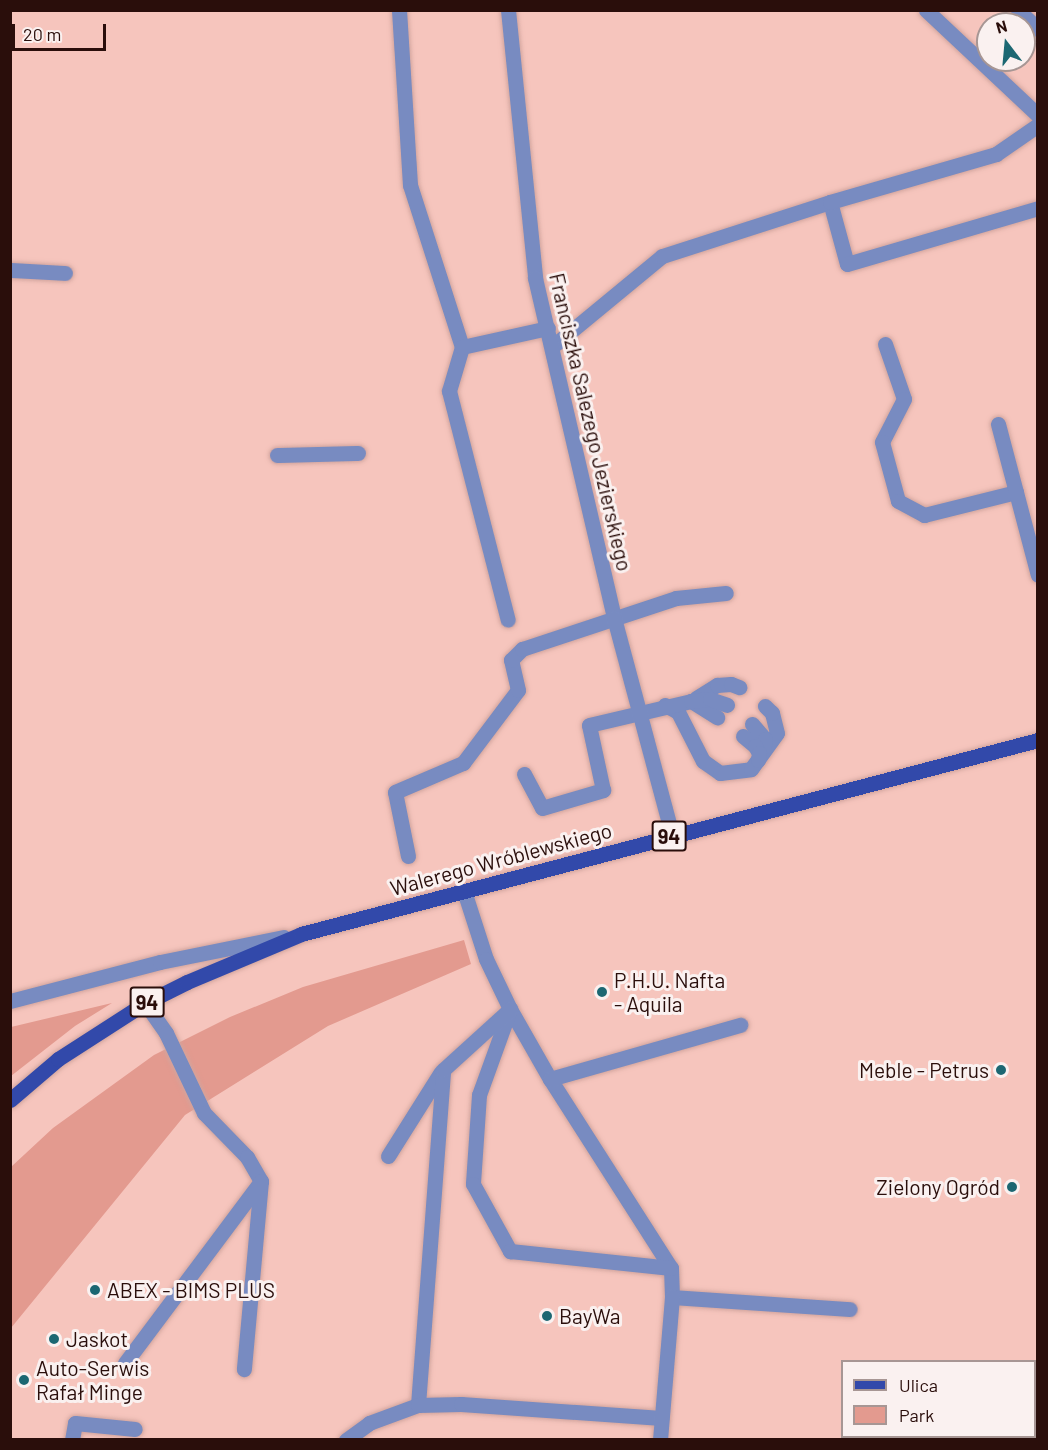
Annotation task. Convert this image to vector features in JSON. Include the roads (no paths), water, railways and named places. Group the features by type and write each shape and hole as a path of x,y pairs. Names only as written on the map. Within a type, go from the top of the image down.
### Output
{"main road":[{"name":"Walerego Wróblewskiego","path":"10,1100 58,1059 145,1003 187,982 301,934 1038,740"}],"street":[{"path":"399,10 410,185 462,347 449,391 508,620"},
{"name":"Franciszka Salezego Jezierskiego","path":"508,10 536,278 614,618 672,835"},
{"path":"553,346 662,256 830,202 996,154 1036,127 926,10"},
{"path":"1018,10 1038,29"},
{"path":"830,202 847,264 1038,208"},
{"path":"10,270 65,273"},
{"path":"462,347 548,328"},
{"path":"885,344 904,399 882,442 898,501 924,515 1016,492"},
{"path":"998,424 1038,575"},
{"path":"277,455 358,453"},
{"path":"408,856 395,792 463,763 518,690 511,660 522,649 676,598 726,593"},
{"path":"524,774 542,808 603,790 589,725 666,705 691,701 717,685 731,684 739,687"},
{"path":"691,701 722,711"},
{"path":"666,705 678,712 703,761 720,773 751,769 777,733 772,713 765,706"},
{"path":"748,730 759,753 758,760"},
{"path":"464,891 486,959 510,1009 550,1079 671,1268 672,1297 660,1440"},
{"path":"10,1001 160,962 301,934"},
{"path":"145,1003 165,1033 204,1113 247,1157 261,1181 244,1369"},
{"path":"388,1156 443,1070 510,1009"},
{"path":"510,1009 479,1095 473,1184 510,1251 671,1268"},
{"path":"550,1079 740,1025"},
{"path":"418,1405 443,1070"},
{"path":"124,1363 261,1181"},
{"path":"672,1297 850,1309"},
{"path":"346,1440 369,1423 418,1405 461,1404 662,1418"},
{"path":"72,1440 75,1423 135,1429"}],"place":[{"name":"P.H.U. Nafta - Aquila","path":"602,992"},
{"name":"Meble - Petrus","path":"1001,1070"},
{"name":"Zielony Ogród","path":"1012,1187"},
{"name":"ABEX - BIMS PLUS","path":"95,1290"},
{"name":"BayWa","path":"547,1316"},
{"name":"Jaskot","path":"54,1339"},
{"name":"Auto-Serwis Rafał Minge","path":"24,1380"}]}
